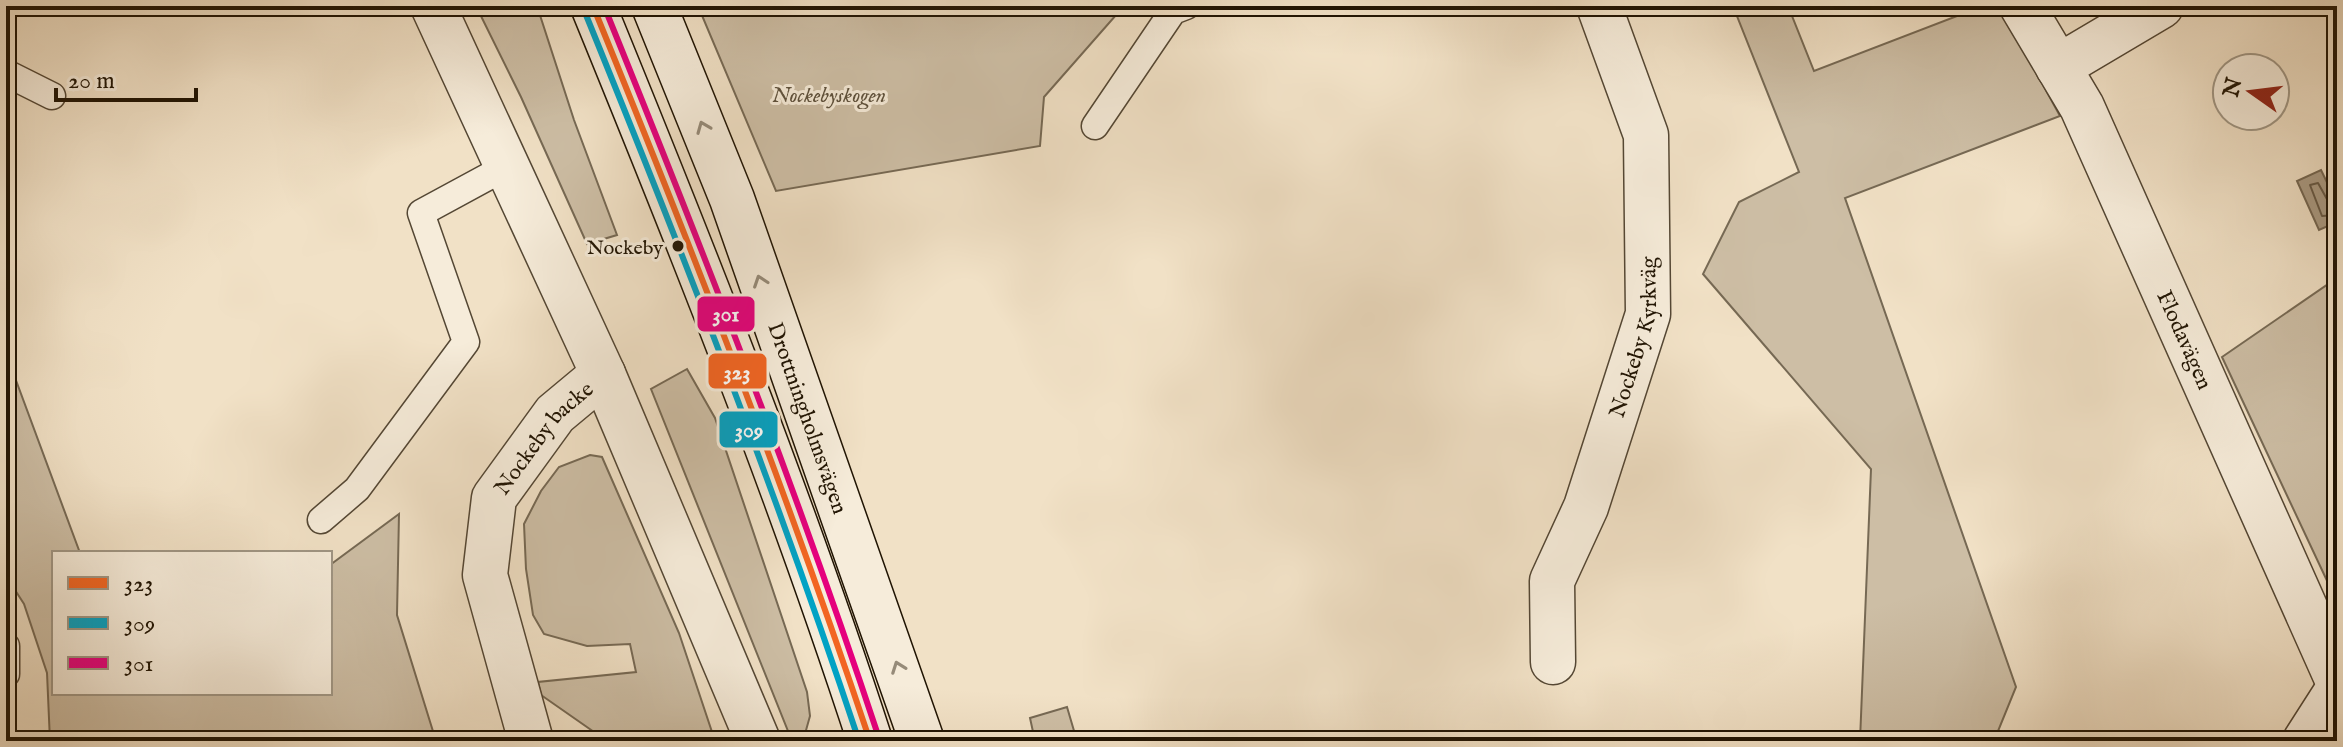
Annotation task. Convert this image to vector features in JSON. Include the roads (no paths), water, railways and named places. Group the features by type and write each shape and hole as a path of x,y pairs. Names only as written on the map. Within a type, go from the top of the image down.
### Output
{"street":[{"name":"Nockeby backe","path":"433,6 603,374 758,741"},
{"path":"593,6 682,222 783,491 870,741"},
{"name":"Drottningholmsvägen","path":"654,6 732,199 922,741"},
{"name":"Nockeby Kyrkväg","path":"1553,662 1552,581 1586,507 1648,314 1646,135 1599,6"},
{"name":"Flodavägen","path":"2022,6 2082,107 2337,679"},
{"path":"2058,67 2161,6"},
{"name":"Nockeby backe","path":"531,741 485,575 494,498 555,414 603,374"},
{"path":"2305,741 2337,691"}],"lane":[{"path":"1095,126 1173,11 1186,6"},
{"path":"6,73 52,96"},
{"path":"321,520 357,489 466,342 421,213 506,167"},
{"path":"6,646 6,674"}],"water":[{"path":"2321,170 2337,203 2337,222 2319,230 2297,181"}],"place":[{"name":"Nockeby","path":"678,246"}],"park label":[{"name":"Nockebyskogen","path":"829,94"}]}
